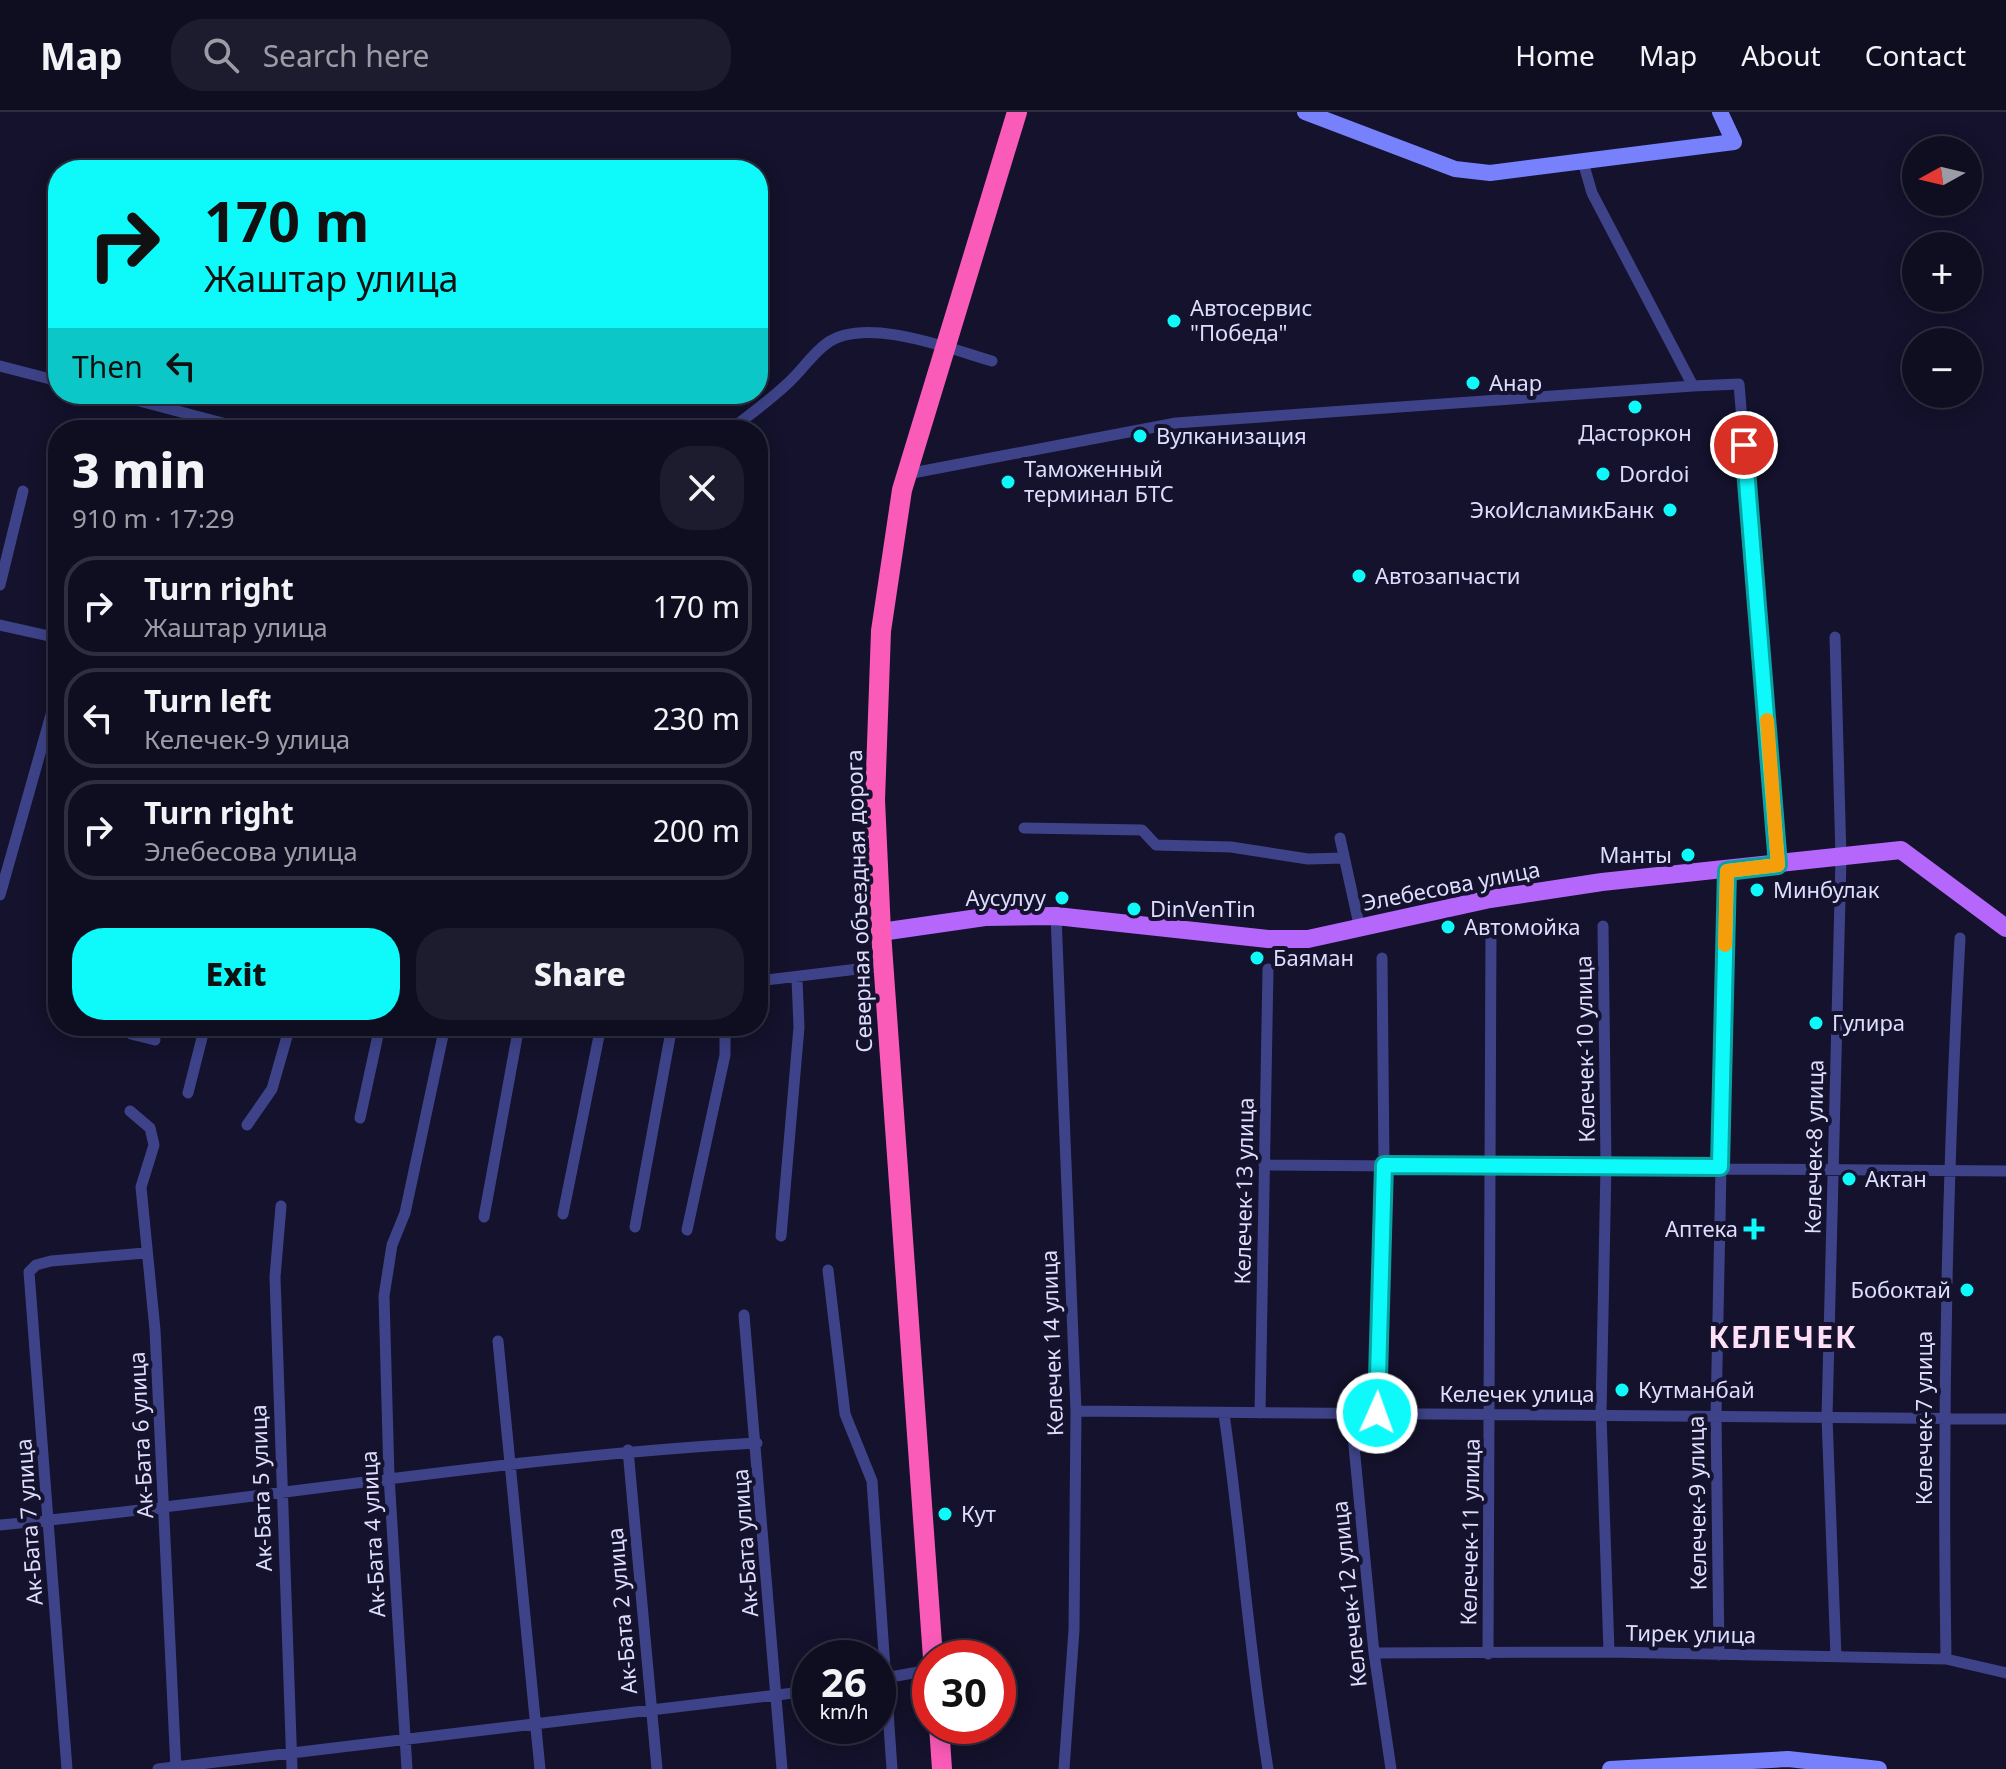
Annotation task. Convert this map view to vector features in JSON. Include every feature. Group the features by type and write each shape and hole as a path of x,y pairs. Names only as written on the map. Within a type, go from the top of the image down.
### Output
{"highway":[{"name":"Северная объездная дорога","path":"932,1640 881,932 875,800 881,631 890,555 907,474 1017,112"},
{"path":"940,1744 942,1769"}],"main road":[{"name":"Элебесова улица","path":"881,932 985,917 1056,916 1268,939 1308,939 1504,897 1602,882 1901,850 2006,928"}],"street":[{"path":"1305,112 1455,169 1490,173 1734,142 1720,112"},
{"path":"1583,162 1592,193 1693,386"},
{"path":"768,399 825,344 838,338 864,334 902,336 992,361"},
{"path":"0,366 48,378"},
{"path":"907,474 1176,423 1739,384 1778,865"},
{"path":"151,404 211,420"},
{"path":"742,420 762,404"},
{"path":"0,585 23,491"},
{"path":"0,625 48,636"},
{"name":"Келечек-8 улица","path":"1835,637 1841,858 1827,1417 1836,1657"},
{"path":"0,895 48,725"},
{"path":"1024,828 1142,830 1156,845 1231,847 1308,859 1344,858"},
{"path":"1340,838 1360,929"},
{"name":"Келечек-9 улица","path":"1719,1655 1716,1416 1727,871"},
{"name":"Келечек 14 улица","path":"1056,916 1076,1411 1074,1630 1064,1769"},
{"name":"Келечек-10 улица","path":"1603,926 1606,1166 1601,1414 1609,1652"},
{"name":"Келечек-11 улица","path":"1488,1654 1493,1167 1491,930"},
{"name":"Келечек-7 улица","path":"1946,1659 1942,1417 1947,1171 1960,938"},
{"path":"1377,1413 1384,1165 1382,958"},
{"path":"768,980 883,966"},
{"name":"Келечек-13 улица","path":"1260,1413 1268,969"},
{"path":"781,1236 799,1027 797,979"},
{"path":"139,1036 155,1040"},
{"path":"188,1093 202,1036"},
{"path":"247,1125 272,1089 287,1036"},
{"path":"360,1118 378,1036"},
{"name":"Ак-Бата 4 улица","path":"407,1769 389,1476 384,1296 392,1245 405,1213 443,1036"},
{"path":"484,1217 517,1036"},
{"path":"563,1214 599,1036"},
{"path":"635,1227 670,1036"},
{"path":"687,1230 725,1055 725,1036"},
{"name":"Ак-Бата 6 улица","path":"130,1111 150,1128 154,1145 141,1187 145,1253 155,1330 176,1768"},
{"path":"1264,1165 2006,1171"},
{"name":"Ак-Бата 5 улица","path":"281,1206 275,1277 280,1493 292,1769"},
{"name":"Ак-Бата 7 улица","path":"67,1769 29,1272 36,1265 51,1261 145,1253"},
{"path":"828,1270 845,1414 872,1481 880,1640"},
{"name":"Ак-Бата улица","path":"744,1315 782,1769"},
{"path":"498,1341 540,1769"},
{"name":"Келечек улица","path":"1076,1411 2006,1419"},
{"path":"1224,1414 1243,1545 1254,1684 1268,1769"},
{"name":"Келечек-12 улица","path":"1351,1415 1374,1653 1391,1769"},
{"path":"0,1525 280,1493 389,1476 512,1462 628,1450 757,1443"},
{"name":"Ак-Бата 2 улица","path":"628,1450 657,1769"},
{"name":"Тирек улица","path":"1374,1653 1609,1652 1946,1659 2006,1673"},
{"path":"158,1769 406,1742 792,1694"},
{"path":"889,1744 892,1769"},
{"path":"1610,1769 1788,1759 1879,1769"}],"slow traffic":[{"path":"1725,945 1727,871 1778,865 1767,720"}],"place":[{"name":"Автосервис \"Победа\"","path":"1174,321"},
{"name":"Анар","path":"1473,383"},
{"name":"Дасторкон","path":"1635,407"},
{"name":"Вулканизация","path":"1140,436"},
{"name":"Dordoi","path":"1603,474"},
{"name":"Таможенный терминал БТС","path":"1008,482"},
{"name":"ЭкоИсламикБанк","path":"1670,510"},
{"name":"Автозапчасти","path":"1359,576"},
{"name":"Манты","path":"1688,855"},
{"name":"Минбулак","path":"1757,890"},
{"name":"Аусулуу","path":"1062,898"},
{"name":"DinVenTin","path":"1134,909"},
{"name":"Автомойка","path":"1448,927"},
{"name":"Баяман","path":"1257,958"},
{"name":"Гулира","path":"1816,1023"},
{"name":"Актан","path":"1849,1179"},
{"name":"Аптека","path":"1754,1229"},
{"name":"Бобоктай","path":"1967,1290"},
{"name":"Кутманбай","path":"1622,1390"},
{"name":"Кут","path":"945,1514"}],"district":[{"name":"КЕЛЕЧЕК","path":"1783,1338"}],"route":[{"path":"1377,1413 1384,1165 1720,1167 1727,871 1778,865 1744,445"}]}
